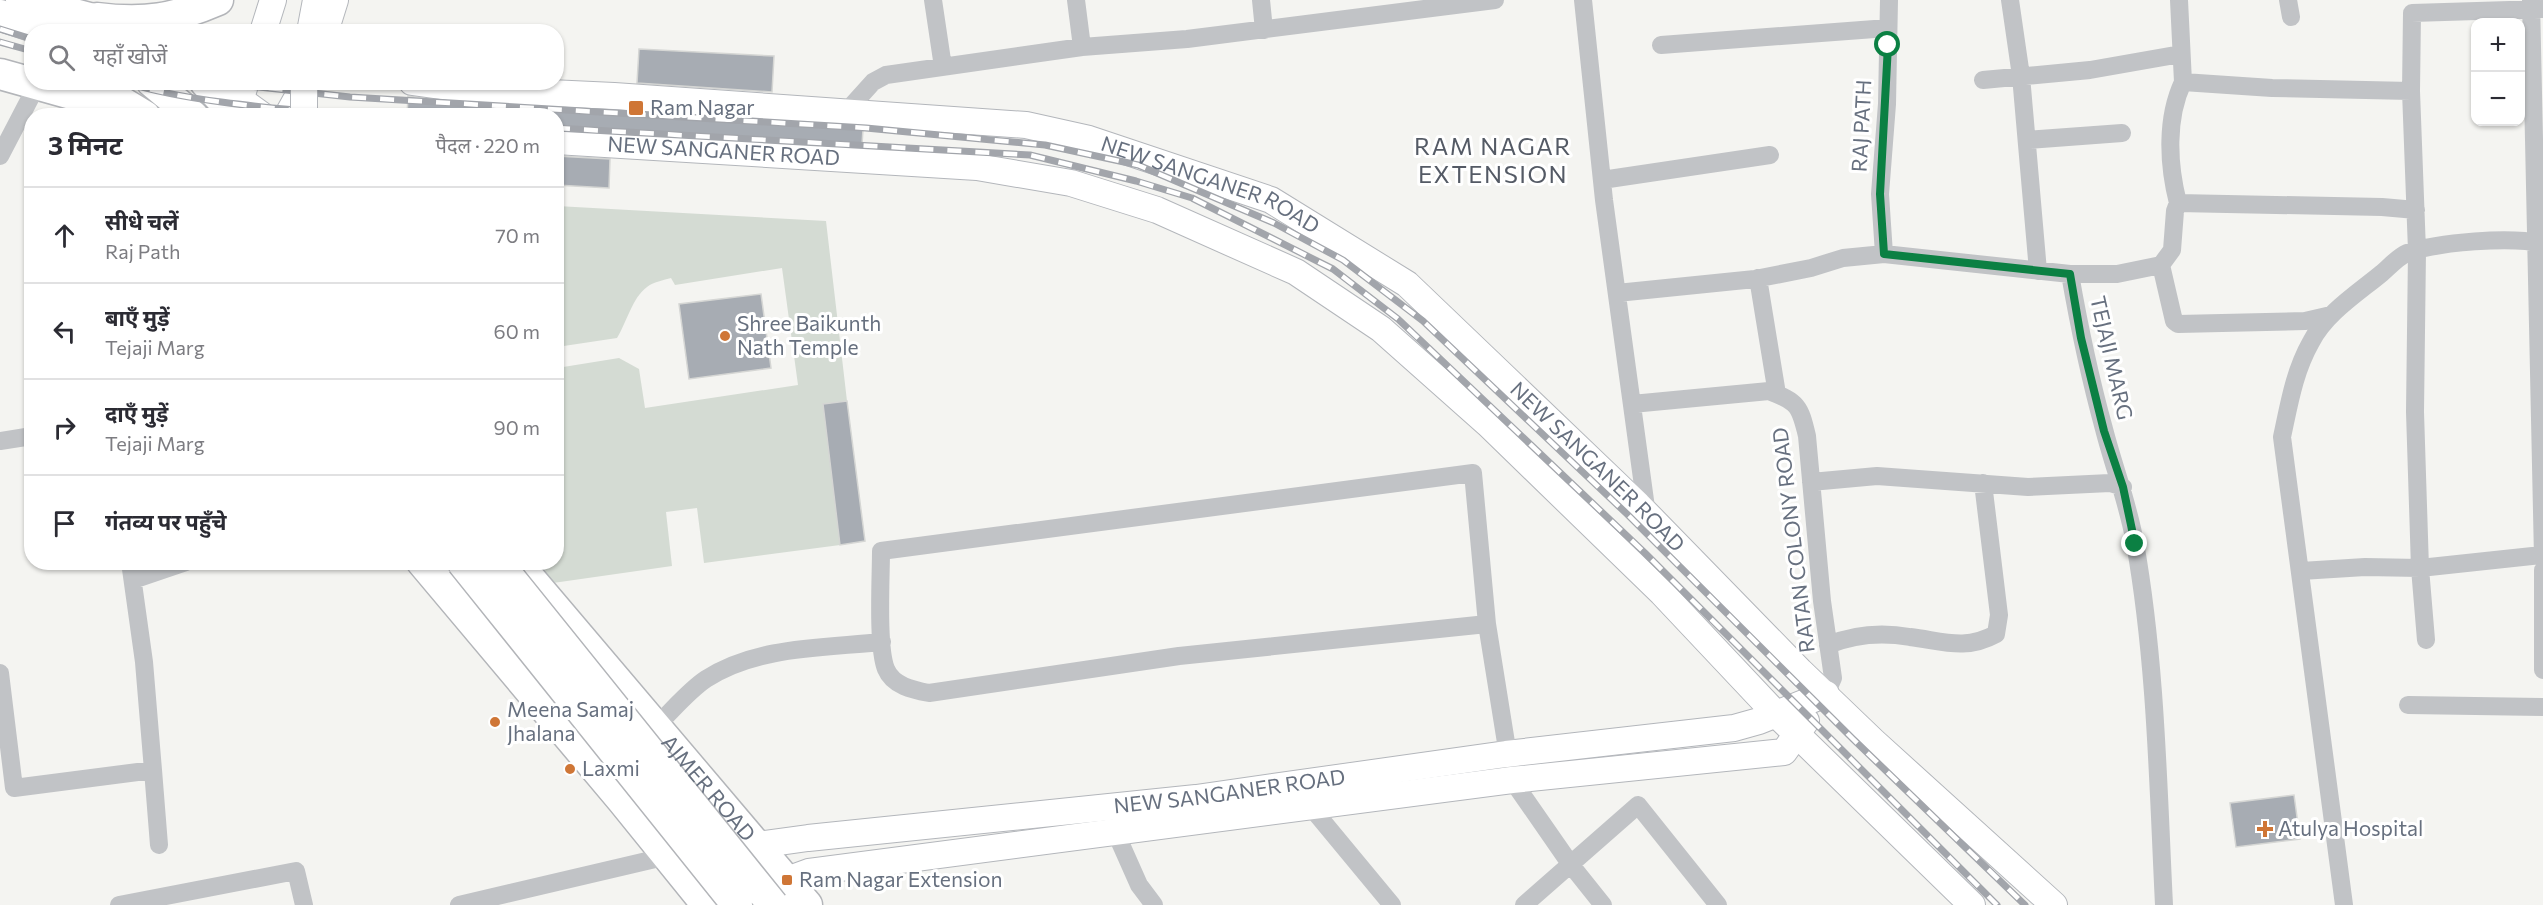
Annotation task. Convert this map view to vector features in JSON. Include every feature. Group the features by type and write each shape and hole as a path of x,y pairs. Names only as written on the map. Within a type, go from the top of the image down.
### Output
{"highway":[{"path":"21,0 53,13"},
{"path":"0,15 53,13 140,22 194,10 218,0"},
{"path":"97,18 113,24"},
{"path":"0,56 24,69"},
{"path":"0,74 24,75"},
{"path":"69,90 93,100 104,108"},
{"path":"103,90 132,108"},
{"path":"162,90 183,108"},
{"path":"217,90 243,107"},
{"path":"429,570 698,894"},
{"path":"468,570 737,905"},
{"path":"504,570 780,893"},
{"name":"AJMER ROAD","path":"523,570 758,845 780,893 807,905"}],"main road":[{"path":"265,24 273,0"},
{"path":"312,24 316,0"},
{"path":"328,24 335,0"},
{"path":"291,108 301,90"},
{"path":"304,108 305,90"},
{"name":"NEW SANGANER ROAD","path":"484,90 614,96 1026,125 1089,139 1271,200 1407,284 1647,514 1800,671 1897,764 2054,905"},
{"name":"NEW SANGANER ROAD","path":"564,141 977,167 1071,183 1157,210 1296,272 1381,329 1488,424 1662,593 1776,714 1972,905"},
{"name":"NEW SANGANER ROAD","path":"698,894 758,845 1196,798 1506,754 1734,728 1826,694"},
{"name":"NEW SANGANER ROAD","path":"748,905 780,893 809,872 1512,780 1784,753 1826,694"}],"street":[{"path":"933,0 943,67"},
{"path":"1076,0 1082,47"},
{"path":"1262,0 1264,30"},
{"path":"845,113 880,77 1082,47 1187,39 1496,0"},
{"path":"1582,0 1602,180 1647,514"},
{"name":"RAJ PATH","path":"1884,254 1880,194 1887,104 1889,0"},
{"path":"2010,0 2021,76 2038,271"},
{"path":"2070,274 2117,274 2161,265 2172,250 2175,211 2178,203 2171,177 2172,130 2174,102 2183,82 2179,0"},
{"path":"2426,640 2420,568 2415,412 2417,251 2411,91 2412,7 2535,6 2538,113 2536,222 2539,243 2543,486 2543,670"},
{"path":"1661,45 1888,28"},
{"path":"1983,80 2090,70 2181,54"},
{"path":"2183,82 2272,88 2411,91"},
{"path":"0,156 28,90"},
{"path":"2027,140 2122,133"},
{"path":"1602,180 1770,155"},
{"path":"2178,203 2415,210"},
{"path":"2344,905 2282,438 2293,385 2311,341 2331,315 2405,254 2483,242 2539,243"},
{"name":"TEJAJI MARG","path":"1617,293 1758,278 1811,268 1842,258 1884,254 2070,274 2081,338 2104,431 2123,487 2135,544 2152,680 2164,905"},
{"path":"2161,265 2174,321 2178,324 2305,321 2331,315"},
{"path":"1632,404 1769,391 1777,393 1758,278"},
{"name":"RATAN COLONY ROAD","path":"1777,393 1788,397 1802,414 1807,436 1833,678 1826,694"},
{"path":"0,441 24,437"},
{"path":"1487,624 1179,656 929,693 905,688 886,670 882,642 881,550 1473,473 1487,624 1506,754 1512,780 1602,905"},
{"path":"1811,482 1877,476 2028,487 2110,483 2123,487"},
{"path":"1828,645 1848,637 1880,634 1910,636 1953,645 1982,641 1996,634 1999,615 1983,483"},
{"path":"2301,571 2365,567 2420,568 2543,561"},
{"path":"132,571 144,662 159,845"},
{"path":"655,727 705,680 740,662 779,653 882,642"},
{"path":"0,673 15,788 153,770"},
{"path":"2408,705 2543,707"},
{"path":"1524,905 1638,805 1718,905"},
{"path":"1310,806 1392,905"},
{"path":"1115,831 1139,885 1154,905"},
{"path":"459,905 668,856"},
{"path":"119,905 296,871 304,905"}],"shaded area":[{"path":"564,206 826,221 847,401 823,404 840,545 704,563 697,508 666,512 672,566 546,584 534,570 564,570 564,367 619,358 639,369 645,408 798,385 782,268 675,285 671,278 655,282 637,297 617,338 564,346"}],"building":[{"path":"639,49 774,56 772,92 637,83"},
{"path":"408,96 461,104 548,108 407,108"},
{"path":"564,109 863,129 862,145 564,126"},
{"name":"Ram Nagar","path":"564,156 610,159 609,188 564,185"},
{"name":"Shree Baikunth Nath Temple","path":"761,294 771,368 689,379 679,304"},
{"path":"847,401 865,541 840,545 823,404"},
{"path":"2294,795 2300,839 2236,847 2230,803"}],"railway":[{"path":"0,29 24,36"},
{"path":"0,42 24,49"},
{"path":"155,90 211,101 272,108"},
{"path":"286,90 350,97 533,108"},
{"path":"564,110 866,128 1045,145 1138,165 1274,223 1343,260 1423,321 1627,514 1853,739 2025,905"},
{"path":"564,128 1030,155 1136,181 1192,198 1333,269 1398,319 1645,553 1997,905"}],"place":[{"name":"Ram Nagar","path":"636,108"},
{"name":"Shree Baikunth Nath Temple","path":"725,336"},
{"name":"Meena Samaj Jhalana","path":"495,722"},
{"name":"Laxmi","path":"570,769"},
{"name":"Atulya Hospital","path":"2265,829"},
{"name":"Ram Nagar Extension","path":"787,880"}],"district":[{"name":"RAM NAGAR EXTENSION","path":"1493,161"}],"route":[{"path":"1888,45 1887,104 1880,194 1884,254 2070,274 2081,338 2104,431 2123,487 2135,544"}]}
